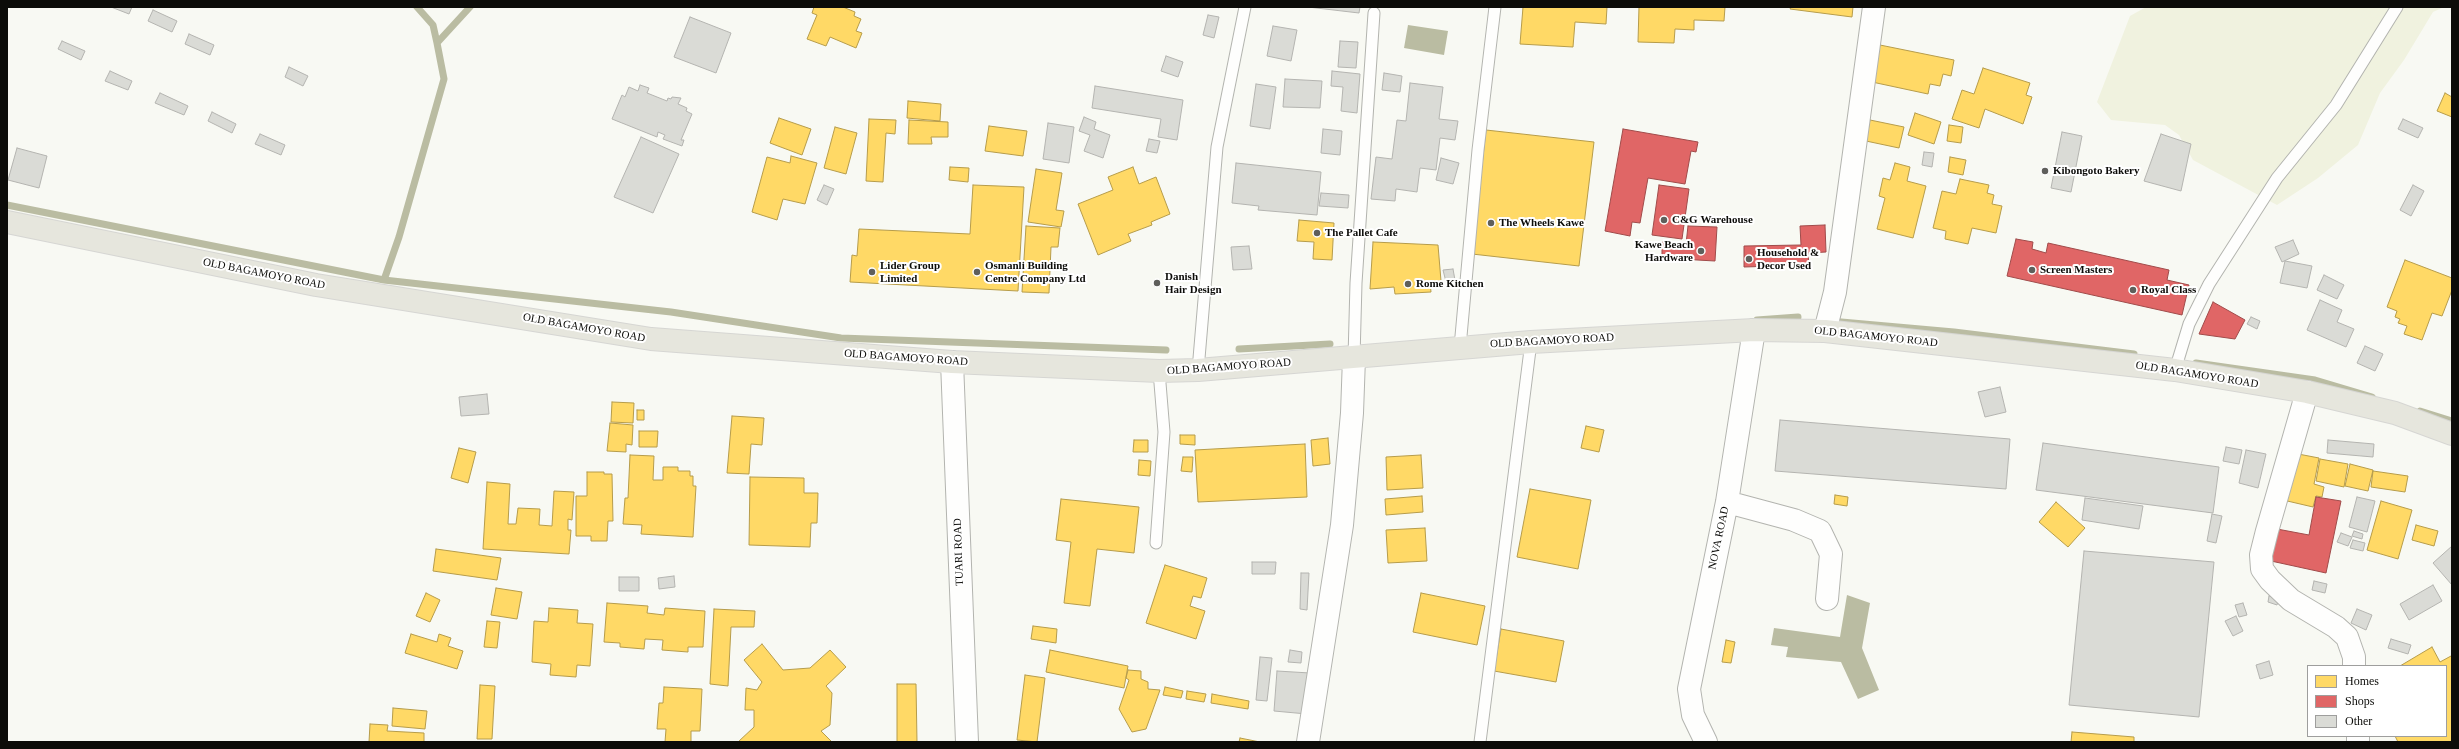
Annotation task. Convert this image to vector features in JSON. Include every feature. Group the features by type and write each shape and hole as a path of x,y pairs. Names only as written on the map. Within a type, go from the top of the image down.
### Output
{"main road":[{"name":"OLD BAGAMOYO ROAD","path":"7,222 316,285 651,339 952,362 1159,371 1198,370 1354,358 1460,347 1531,342 1754,330 1825,331 2175,370 2307,392 2395,413 2452,434"}],"street":[{"path":"1825,331 1835,292 1874,7"},
{"name":"NOVA ROAD","path":"1706,742 1692,715 1689,689 1727,502 1754,330"},
{"path":"1308,742 1342,525 1352,413 1354,358"},
{"name":"TUARI ROAD","path":"952,362 967,742"},
{"path":"2307,392 2261,555 2262,569 2270,580 2291,600 2336,627 2347,637 2354,657 2354,665"},
{"path":"1727,502 1794,520 1820,531 1831,554 1828,599"}],"lane":[{"path":"1198,370 1217,147 1245,7"},
{"path":"1460,347 1478,150 1495,7"},
{"path":"2175,370 2188,324 2209,284 2277,178 2336,105 2397,7"},
{"path":"1354,358 1356,283 1374,13"},
{"path":"1480,742 1531,342"},
{"path":"1156,543 1164,432 1159,371"}],"shaded area":[{"path":"2146,7 2444,7 2433,12 2404,60 2380,93 2358,145 2318,178 2277,205 2193,160 2179,135 2165,125 2111,120 2097,102 2130,16"},
{"path":"1408,25 1448,31 1444,55 1404,48"},
{"path":"1847,595 1870,603 1862,648 1879,690 1858,699 1841,662 1786,657 1788,647 1771,645 1774,628 1840,637"}],"building: Homes":[{"path":"814,7 843,7 855,12 854,16 861,19 856,31 862,33 856,48 830,37 826,46 807,39 817,15 812,13"},
{"path":"1523,7 1607,7 1606,24 1575,22 1573,47 1520,44"},
{"path":"1639,7 1725,7 1724,21 1694,20 1694,30 1675,29 1674,43 1638,42"},
{"path":"1791,7 1853,7 1852,17 1790,9"},
{"path":"1880,45 1954,60 1951,76 1943,74 1940,86 1930,84 1928,94 1872,82"},
{"path":"1983,68 2030,83 2026,95 2032,97 2023,124 1985,109 1979,128 1952,119 1962,90 1974,94"},
{"path":"2445,93 2452,97 2452,117 2437,111"},
{"path":"908,101 941,104 940,121 907,118"},
{"path":"1915,113 1941,122 1934,144 1908,135"},
{"path":"779,118 811,129 802,155 770,143"},
{"path":"869,119 896,120 895,134 886,133 883,182 866,181"},
{"path":"909,120 948,122 948,137 931,137 932,144 908,144"},
{"path":"1870,120 1904,127 1899,148 1866,141"},
{"path":"1949,125 1963,127 1961,143 1947,141"},
{"path":"989,126 1027,131 1023,156 985,151"},
{"path":"835,127 857,133 846,174 824,168"},
{"path":"1486,130 1594,142 1579,266 1472,254"},
{"path":"791,156 817,163 805,204 783,199 777,220 752,212 767,157 790,163"},
{"path":"1950,157 1966,160 1963,175 1948,172"},
{"path":"1895,163 1910,167 1907,181 1926,186 1913,238 1877,229 1885,198 1879,196 1883,178 1890,180"},
{"path":"950,167 969,168 968,182 949,180"},
{"path":"1133,167 1139,184 1156,177 1170,214 1151,222 1152,225 1128,234 1131,241 1098,255 1078,204 1113,190 1108,177"},
{"path":"1036,169 1062,173 1056,210 1064,211 1061,227 1028,222"},
{"path":"1960,179 1989,185 1987,193 1994,195 1992,204 2002,206 1996,233 1972,228 1968,244 1945,239 1946,231 1933,228 1942,191 1956,194"},
{"path":"973,185 1024,187 1018,291 850,282 852,255 857,256 859,229 970,234"},
{"path":"1299,220 1334,223 1332,260 1313,259 1314,242 1297,241"},
{"path":"1026,226 1060,228 1058,247 1051,247 1049,293 1022,292"},
{"path":"1373,242 1438,245 1441,281 1430,282 1431,292 1395,294 1394,287 1370,289"},
{"path":"2405,260 2452,278 2452,290 2442,316 2432,313 2422,340 2404,334 2407,326 2398,323 2400,319 2395,317 2397,311 2387,307"},
{"path":"612,402 634,403 633,423 611,422"},
{"path":"637,410 644,410 644,420 637,420"},
{"path":"732,416 764,418 762,445 751,444 749,474 727,473"},
{"path":"610,423 633,425 632,445 626,444 626,452 607,451"},
{"path":"1586,426 1604,430 1599,452 1581,448"},
{"path":"639,431 658,431 657,447 639,447"},
{"path":"1819,434 1837,434 1836,454 1819,454"},
{"path":"1180,435 1195,435 1195,445 1180,444"},
{"path":"1328,438 1330,464 1313,466 1311,440"},
{"path":"1134,440 1148,440 1148,452 1133,452"},
{"path":"1305,444 1307,497 1198,502 1195,450"},
{"path":"459,448 476,452 468,483 451,478"},
{"path":"2293,453 2319,458 2314,484 2324,487 2322,497 2316,496 2313,507 2283,500"},
{"path":"630,455 654,456 653,480 663,480 663,467 678,467 678,471 690,471 690,476 693,476 693,486 696,486 693,537 641,534 642,525 623,524 625,498 628,498"},
{"path":"1421,455 1423,488 1387,490 1386,457"},
{"path":"1183,457 1193,457 1192,472 1181,471"},
{"path":"2320,459 2348,464 2344,487 2316,481"},
{"path":"1139,460 1151,461 1150,476 1138,475"},
{"path":"2350,464 2373,470 2368,491 2345,486"},
{"path":"2373,471 2408,476 2405,492 2371,487"},
{"path":"587,472 604,472 604,474 612,474 613,521 608,521 607,541 591,541 591,536 576,536 576,496 587,496"},
{"path":"750,477 804,478 804,493 818,493 817,523 811,523 810,547 749,545"},
{"path":"487,482 510,484 508,524 516,524 518,508 540,509 539,525 552,526 554,491 574,492 572,520 568,519 568,530 571,530 569,554 483,549"},
{"path":"1530,489 1591,500 1578,569 1517,557"},
{"path":"1835,495 1848,497 1847,506 1834,504"},
{"path":"1422,496 1423,512 1386,515 1385,499"},
{"path":"1061,499 1139,507 1134,553 1097,549 1090,606 1064,603 1071,542 1056,540"},
{"path":"2381,501 2412,510 2398,559 2367,550"},
{"path":"2056,502 2085,528 2068,547 2039,522"},
{"path":"2416,525 2438,531 2434,546 2412,540"},
{"path":"1425,528 1427,561 1388,563 1386,530"},
{"path":"436,549 501,558 497,580 433,571"},
{"path":"1165,565 1207,578 1201,598 1193,596 1190,606 1205,611 1196,639 1146,623"},
{"path":"496,588 522,592 517,619 491,615"},
{"path":"426,593 440,600 430,622 416,616"},
{"path":"1421,593 1485,606 1477,645 1413,632"},
{"path":"607,603 648,606 647,613 664,615 665,608 705,611 703,647 688,647 688,652 662,650 663,640 645,639 644,649 620,647 620,643 604,642"},
{"path":"549,608 578,610 577,623 593,624 590,666 577,665 576,677 550,675 551,664 532,662 534,621 548,622"},
{"path":"714,609 755,611 754,627 731,627 728,686 710,684"},
{"path":"487,621 500,622 497,648 484,647"},
{"path":"1033,626 1057,629 1056,643 1031,639"},
{"path":"1501,629 1564,641 1556,682 1494,671"},
{"path":"411,634 437,642 439,634 451,638 448,646 463,651 457,669 405,653"},
{"path":"1726,640 1735,642 1731,663 1722,662"},
{"path":"762,644 783,670 810,668 830,650 846,667 826,686 832,693 830,725 821,731 832,742 738,742 754,727 754,710 745,710 746,688 757,690 762,682 744,660"},
{"path":"2432,647 2440,662 2451,656 2452,742 2398,742 2396,737 2447,737 2447,665 2402,665"},
{"path":"1050,650 1128,666 1124,688 1046,672"},
{"path":"1128,670 1141,671 1141,679 1148,682 1148,689 1160,690 1146,729 1132,732 1119,709 1129,680 1126,678"},
{"path":"1025,675 1045,678 1037,742 1017,740"},
{"path":"897,684 916,684 917,742 897,742"},
{"path":"480,685 495,686 492,739 477,739"},
{"path":"664,687 702,689 700,731 691,731 691,742 665,742 666,729 657,729 659,703 663,703"},
{"path":"1165,687 1183,691 1181,698 1163,695"},
{"path":"1187,691 1206,694 1204,702 1186,699"},
{"path":"1212,694 1249,701 1248,709 1211,703"},
{"path":"393,708 427,711 425,729 392,726"},
{"path":"370,724 388,725 387,731 424,733 424,742 369,742"},
{"path":"2072,732 2134,737 2134,742 2071,742"},
{"path":"1240,738 1260,742 1239,742"}],"building: Shops":[{"path":"1623,129 1698,142 1696,152 1691,151 1685,184 1648,178 1640,223 1632,222 1630,236 1605,231"},
{"path":"1659,185 1689,189 1682,239 1652,235"},
{"path":"1825,225 1826,252 1808,253 1809,265 1744,267 1744,246 1801,245 1800,226"},
{"path":"1688,226 1717,227 1715,261 1662,258 1662,242 1686,244"},
{"path":"2016,239 2033,242 2032,249 2046,253 2048,243 2169,270 2167,280 2189,285 2182,315 2007,276"},
{"path":"2213,302 2245,320 2235,339 2199,334"},
{"path":"2316,497 2341,501 2326,573 2271,561 2277,529 2309,535"}],"building: Other":[{"path":"111,7 132,7 129,14"},
{"path":"1308,7 1360,7 1359,13"},
{"path":"153,10 177,21 172,32 148,21"},
{"path":"1208,15 1219,17 1214,38 1203,35"},
{"path":"690,17 731,33 716,73 674,57"},
{"path":"1273,26 1297,30 1291,61 1267,56"},
{"path":"189,34 214,45 210,55 185,44"},
{"path":"62,41 85,51 81,60 58,49"},
{"path":"1340,41 1358,42 1356,68 1338,67"},
{"path":"1166,56 1183,62 1178,77 1161,71"},
{"path":"289,67 308,76 303,86 285,77"},
{"path":"110,71 132,81 128,90 105,81"},
{"path":"1332,71 1360,74 1357,113 1341,111 1343,87 1331,86"},
{"path":"1384,73 1402,76 1400,92 1382,90"},
{"path":"1285,79 1322,81 1320,108 1283,107"},
{"path":"1410,83 1443,87 1439,119 1458,121 1455,140 1440,138 1436,170 1420,168 1417,192 1396,189 1395,201 1371,199 1376,157 1392,159 1397,120 1406,121"},
{"path":"1256,84 1276,87 1270,129 1250,126"},
{"path":"640,85 649,88 647,93 667,101 668,98 671,99 672,97 681,98 678,104 687,108 686,111 692,114 681,140 684,140 682,146 663,139 665,135 658,132 657,137 612,119 622,95 625,97 629,87 638,91"},
{"path":"1095,86 1183,100 1177,140 1158,137 1161,119 1092,108"},
{"path":"160,93 188,106 184,115 155,103"},
{"path":"212,112 236,124 232,133 208,121"},
{"path":"1084,117 1096,122 1094,129 1110,135 1103,158 1084,151 1090,135 1079,131"},
{"path":"2403,119 2423,128 2418,138 2398,129"},
{"path":"1048,123 1074,127 1069,163 1043,159"},
{"path":"1323,129 1342,131 1340,155 1321,153"},
{"path":"2062,132 2082,136 2071,192 2051,188"},
{"path":"260,134 285,145 281,155 255,144"},
{"path":"2161,134 2191,144 2181,191 2144,181"},
{"path":"641,137 679,154 653,213 614,197"},
{"path":"1149,139 1160,141 1157,153 1146,151"},
{"path":"17,148 47,156 39,188 8,180"},
{"path":"1924,152 1934,153 1932,167 1922,165"},
{"path":"1441,158 1459,163 1453,184 1436,180"},
{"path":"1236,163 1321,172 1317,215 1258,210 1259,206 1232,203"},
{"path":"824,185 834,189 827,205 817,200"},
{"path":"2413,185 2424,191 2411,216 2400,210"},
{"path":"1321,193 1349,195 1348,208 1319,206"},
{"path":"2293,240 2299,254 2282,262 2275,247"},
{"path":"1249,246 1252,269 1233,270 1231,247"},
{"path":"2285,261 2312,266 2307,288 2280,283"},
{"path":"1453,269 1455,280 1446,282 1443,270"},
{"path":"2324,275 2344,285 2337,299 2317,290"},
{"path":"2320,300 2342,310 2337,322 2354,329 2346,347 2307,330"},
{"path":"2251,317 2260,321 2257,329 2247,324"},
{"path":"2365,346 2383,354 2375,371 2357,363"},
{"path":"2000,387 2006,412 1985,417 1978,392"},
{"path":"487,394 489,414 461,416 459,397"},
{"path":"1780,420 2010,439 2006,489 1775,471"},
{"path":"2328,440 2374,444 2373,457 2327,453"},
{"path":"2043,443 2219,467 2213,513 2036,490"},
{"path":"2226,447 2242,450 2239,464 2223,461"},
{"path":"2246,450 2266,454 2258,488 2239,483"},
{"path":"2357,497 2375,501 2367,532 2349,527"},
{"path":"2085,498 2143,506 2139,529 2082,520"},
{"path":"2212,514 2222,516 2216,543 2207,541"},
{"path":"2354,531 2363,534 2362,539 2352,536"},
{"path":"2341,533 2352,537 2348,546 2337,542"},
{"path":"2353,540 2365,543 2363,551 2350,548"},
{"path":"2452,546 2452,585 2433,563"},
{"path":"2084,551 2214,562 2199,717 2069,705"},
{"path":"1252,562 1276,562 1275,574 1252,574"},
{"path":"1301,573 1309,573 1307,610 1300,609"},
{"path":"674,576 675,587 659,589 658,578"},
{"path":"619,577 639,577 639,591 619,591"},
{"path":"2314,581 2327,584 2325,593 2312,590"},
{"path":"2433,585 2442,601 2409,620 2400,604"},
{"path":"2269,596 2279,598 2277,605 2268,602"},
{"path":"2243,603 2247,615 2239,617 2235,605"},
{"path":"2357,609 2372,615 2366,630 2351,623"},
{"path":"2236,616 2243,631 2233,636 2225,621"},
{"path":"2391,639 2411,645 2408,654 2388,648"},
{"path":"1290,650 1302,652 1301,663 1288,662"},
{"path":"1260,657 1272,658 1267,701 1256,700"},
{"path":"2269,661 2273,675 2260,679 2256,665"},
{"path":"1277,671 1310,673 1307,714 1274,711"}],"waterway":[{"path":"417,7 433,25 437,43"},
{"path":"470,7 437,43 444,79 399,237 384,280 671,312 841,338 1166,350"},
{"path":"7,205 384,280"},
{"path":"1757,320 1798,317"},
{"path":"1830,321 1954,332 2134,354"},
{"path":"1239,349 1330,344"},
{"path":"2196,363 2315,380 2372,397"},
{"path":"2420,411 2452,421"}],"place":[{"name":"Kibongoto Bakery","path":"2045,171"},
{"name":"C&G Warehouse","path":"1664,220"},
{"name":"The Wheels Kawe","path":"1491,223"},
{"name":"The Pallet Cafe","path":"1317,233"},
{"name":"Kawe Beach Hardware","path":"1701,251"},
{"name":"Household & Decor Used","path":"1749,259"},
{"name":"Screen Masters","path":"2032,270"},
{"name":"Lider Group Limited","path":"872,272"},
{"name":"Osmanli Building Centre Company Ltd","path":"977,272"},
{"name":"Danish Hair Design","path":"1157,283"},
{"name":"Rome Kitchen","path":"1408,284"},
{"name":"Royal Class","path":"2133,290"}]}
